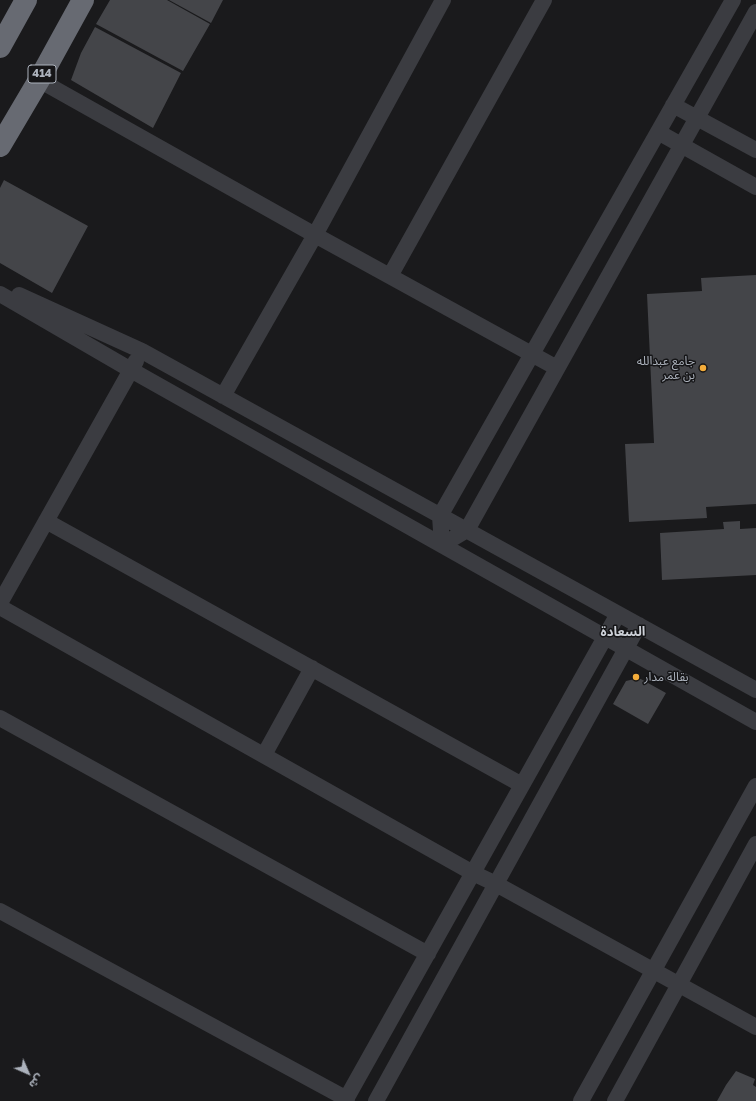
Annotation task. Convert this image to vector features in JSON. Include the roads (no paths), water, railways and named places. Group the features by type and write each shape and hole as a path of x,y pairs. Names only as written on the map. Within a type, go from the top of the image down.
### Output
{"highway":[{"path":"0,47 26,0"},
{"name":"414","path":"0,146 39,80 83,0"}],"street":[{"path":"223,396 315,235 443,0"},
{"path":"390,276 544,0"},
{"path":"442,545 440,516 733,0"},
{"path":"442,545 467,530 756,12"},
{"path":"39,80 315,235 557,368"},
{"path":"673,105 756,150"},
{"path":"658,132 756,187"},
{"path":"0,286 142,351 756,690"},
{"path":"0,294 131,370 756,722"},
{"path":"0,603 142,351"},
{"path":"46,521 522,785"},
{"path":"0,607 473,873 496,884 756,1027"},
{"path":"0,911 346,1100 618,614"},
{"path":"376,1101 639,625"},
{"path":"264,755 312,668"},
{"path":"0,718 428,954"},
{"path":"581,1101 756,786"},
{"path":"615,1101 756,844"}],"place":[{"name":"جامع عبدالله بن عمر","path":"703,368"},
{"name":"بقالة مدار","path":"636,677"}],"district":[{"name":"السعادة","path":"623,632"}]}
